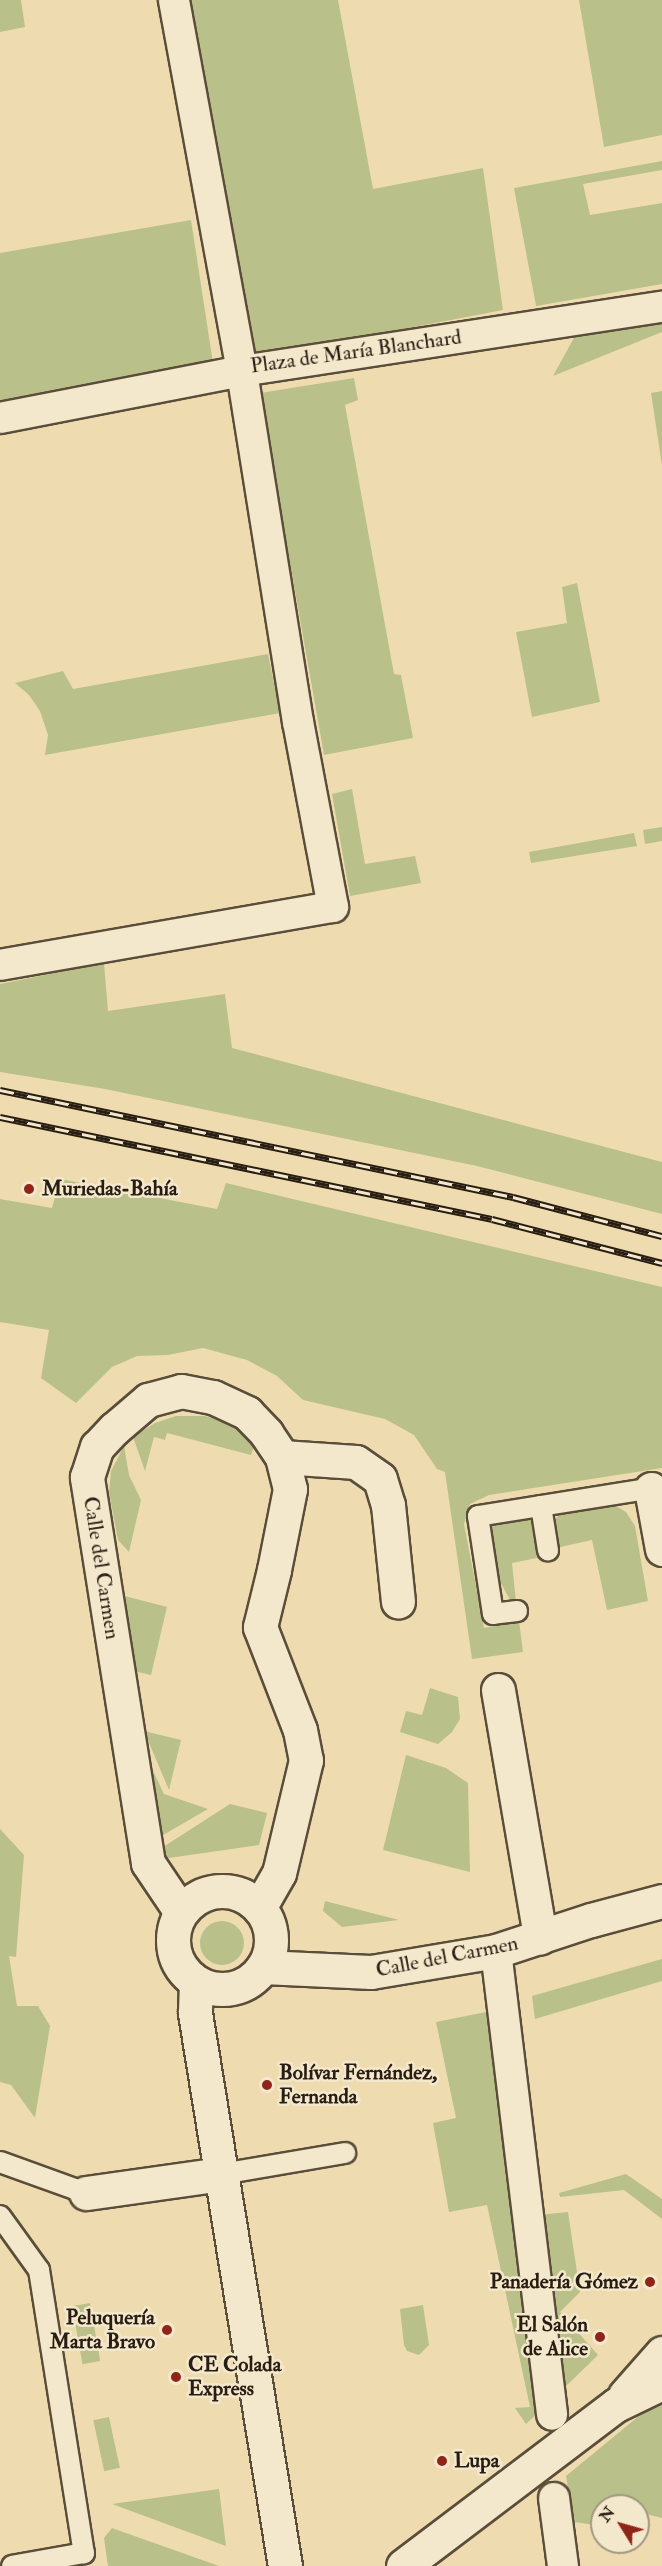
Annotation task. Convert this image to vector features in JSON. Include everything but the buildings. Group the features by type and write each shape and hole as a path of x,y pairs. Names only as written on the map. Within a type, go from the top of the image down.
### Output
{"street":[{"name":"Plaza de María Blanchard","path":"174,0 242,372 662,307"},
{"path":"0,418 242,372 298,722 333,907 0,965"},
{"name":"Calle del Carmen","path":"181,1912 148,1863 87,1477 97,1447 114,1429 148,1400 181,1391 213,1397 247,1413 266,1433 282,1457 290,1489 260,1627 300,1730 306,1760 279,1873 259,1908"},
{"path":"282,1457 356,1462 380,1479 388,1505 398,1601"},
{"path":"657,1488 662,1549"},
{"path":"498,1690 540,1937"},
{"path":"219,1891 234,1892 248,1898 259,1908 267,1922 271,1937 269,1953 263,1967 253,1978 232,1988 210,1988 196,1982 184,1972 176,1958 173,1943 174,1926 181,1912 191,1901 205,1894 219,1891"},
{"name":"Calle del Carmen","path":"263,1967 371,1972 496,1952 662,1901"},
{"path":"496,1952 552,2415"},
{"path":"196,1982 195,2013 285,2566"},
{"path":"86,2193 222,2174"},
{"path":"403,2566 616,2405 662,2353"},
{"path":"616,2405 662,2384"},
{"path":"554,2498 563,2566"}],"lane":[{"path":"517,1611 493,1614 478,1516 657,1488"},
{"path":"541,1506 548,1550"},
{"path":"222,2174 345,2153"},
{"path":"0,2162 86,2193"},
{"path":"0,2216 39,2270 84,2553 12,2566"}],"green space":[{"path":"0,0 21,0 25,27 0,32"},
{"path":"189,0 338,0 373,189 483,168 503,310 252,358"},
{"path":"579,0 662,0 662,135 604,147"},
{"path":"662,161 662,170 583,184 590,215 662,203 662,284 536,306 514,188"},
{"path":"191,220 213,363 0,402 0,253"},
{"path":"662,321 662,332 553,376 575,336"},
{"path":"354,378 358,400 345,405 394,674 401,675 413,738 324,755 260,393"},
{"path":"662,391 662,465 651,393"},
{"path":"577,583 600,702 532,717 516,632 567,623 562,587"},
{"path":"268,654 280,713 45,755 48,735 40,711 29,695 15,683 63,671 73,689"},
{"path":"352,789 365,864 415,856 421,883 350,896 332,794"},
{"path":"662,827 662,841 645,844 643,830"},
{"path":"634,833 637,846 531,863 529,852"},
{"path":"104,963 108,1011 225,994 232,1048 662,1162 662,1214 477,1166 105,1089 0,1072 0,984"},
{"path":"60,1179 217,1209 226,1183 662,1287 662,1468 489,1495 470,1504 464,1524 484,1628 519,1621 523,1652 472,1659 445,1472 437,1469 414,1435 385,1419 303,1400 277,1376 247,1360 203,1348 168,1355 137,1356 112,1367 76,1403 41,1378 49,1330 0,1322 0,1199 52,1208"},
{"path":"176,1416 205,1416 236,1425 256,1441 251,1455 167,1433 165,1440 154,1437 145,1471 133,1437 155,1423"},
{"path":"124,1446 129,1475 141,1500 129,1552 118,1540 109,1492 111,1471"},
{"path":"616,1506 626,1512 635,1526 648,1601 607,1610 592,1540 556,1548 555,1520 562,1511 578,1507"},
{"path":"530,1515 537,1558 512,1563 516,1602 509,1598 497,1576 490,1531 495,1521"},
{"path":"117,1594 167,1607 151,1675 129,1670"},
{"path":"430,1688 458,1697 460,1719 452,1732 438,1744 400,1732 406,1711 422,1715"},
{"path":"144,1731 181,1740 169,1790"},
{"path":"145,1754 164,1794 208,1809 158,1838"},
{"path":"406,1755 446,1768 468,1783 470,1872 383,1850"},
{"path":"230,1804 267,1813 259,1845 162,1859 160,1849"},
{"path":"0,1829 24,1855 16,1957 9,1956 17,2006 38,2006 50,2026 35,2118 11,2085 0,2082"},
{"path":"325,1901 399,1920 342,1927 323,1911"},
{"path":"222,1921 237,1928 244,1943 237,1958 222,1965 207,1958 200,1943 207,1928"},
{"path":"662,1959 662,1981 535,2019 532,1996"},
{"path":"486,2012 539,2412 526,2424 515,2408 530,2407 487,2205 449,2212 433,2123 456,2118 436,2022"},
{"path":"626,2174 662,2199 662,2219 624,2190 560,2197 559,2193"},
{"path":"568,2212 580,2292 560,2312 598,2355 561,2391 538,2215"},
{"path":"90,2303 100,2361 83,2364 72,2306"},
{"path":"423,2305 429,2345 419,2355 407,2351 404,2345 400,2309"},
{"path":"662,2397 662,2518 650,2515 650,2494 590,2494 590,2524 574,2522 566,2476"},
{"path":"109,2417 120,2468 104,2471 93,2420"},
{"path":"219,2489 226,2546 112,2504"},
{"path":"112,2528 219,2566 108,2566 104,2538"}],"railway":[{"path":"0,1090 513,1197 662,1236"},
{"path":"0,1117 492,1219 662,1263"}],"place":[{"name":"Muriedas-Bahía","path":"29,1189"},
{"name":"Bolívar Fernández, Fernanda","path":"267,2085"},
{"name":"Panadería Gómez","path":"650,2282"},
{"name":"Peluquería Marta Bravo","path":"167,2330"},
{"name":"El Salón de Alice","path":"600,2337"},
{"name":"CE Colada Express","path":"176,2377"},
{"name":"Lupa","path":"442,2461"}]}
